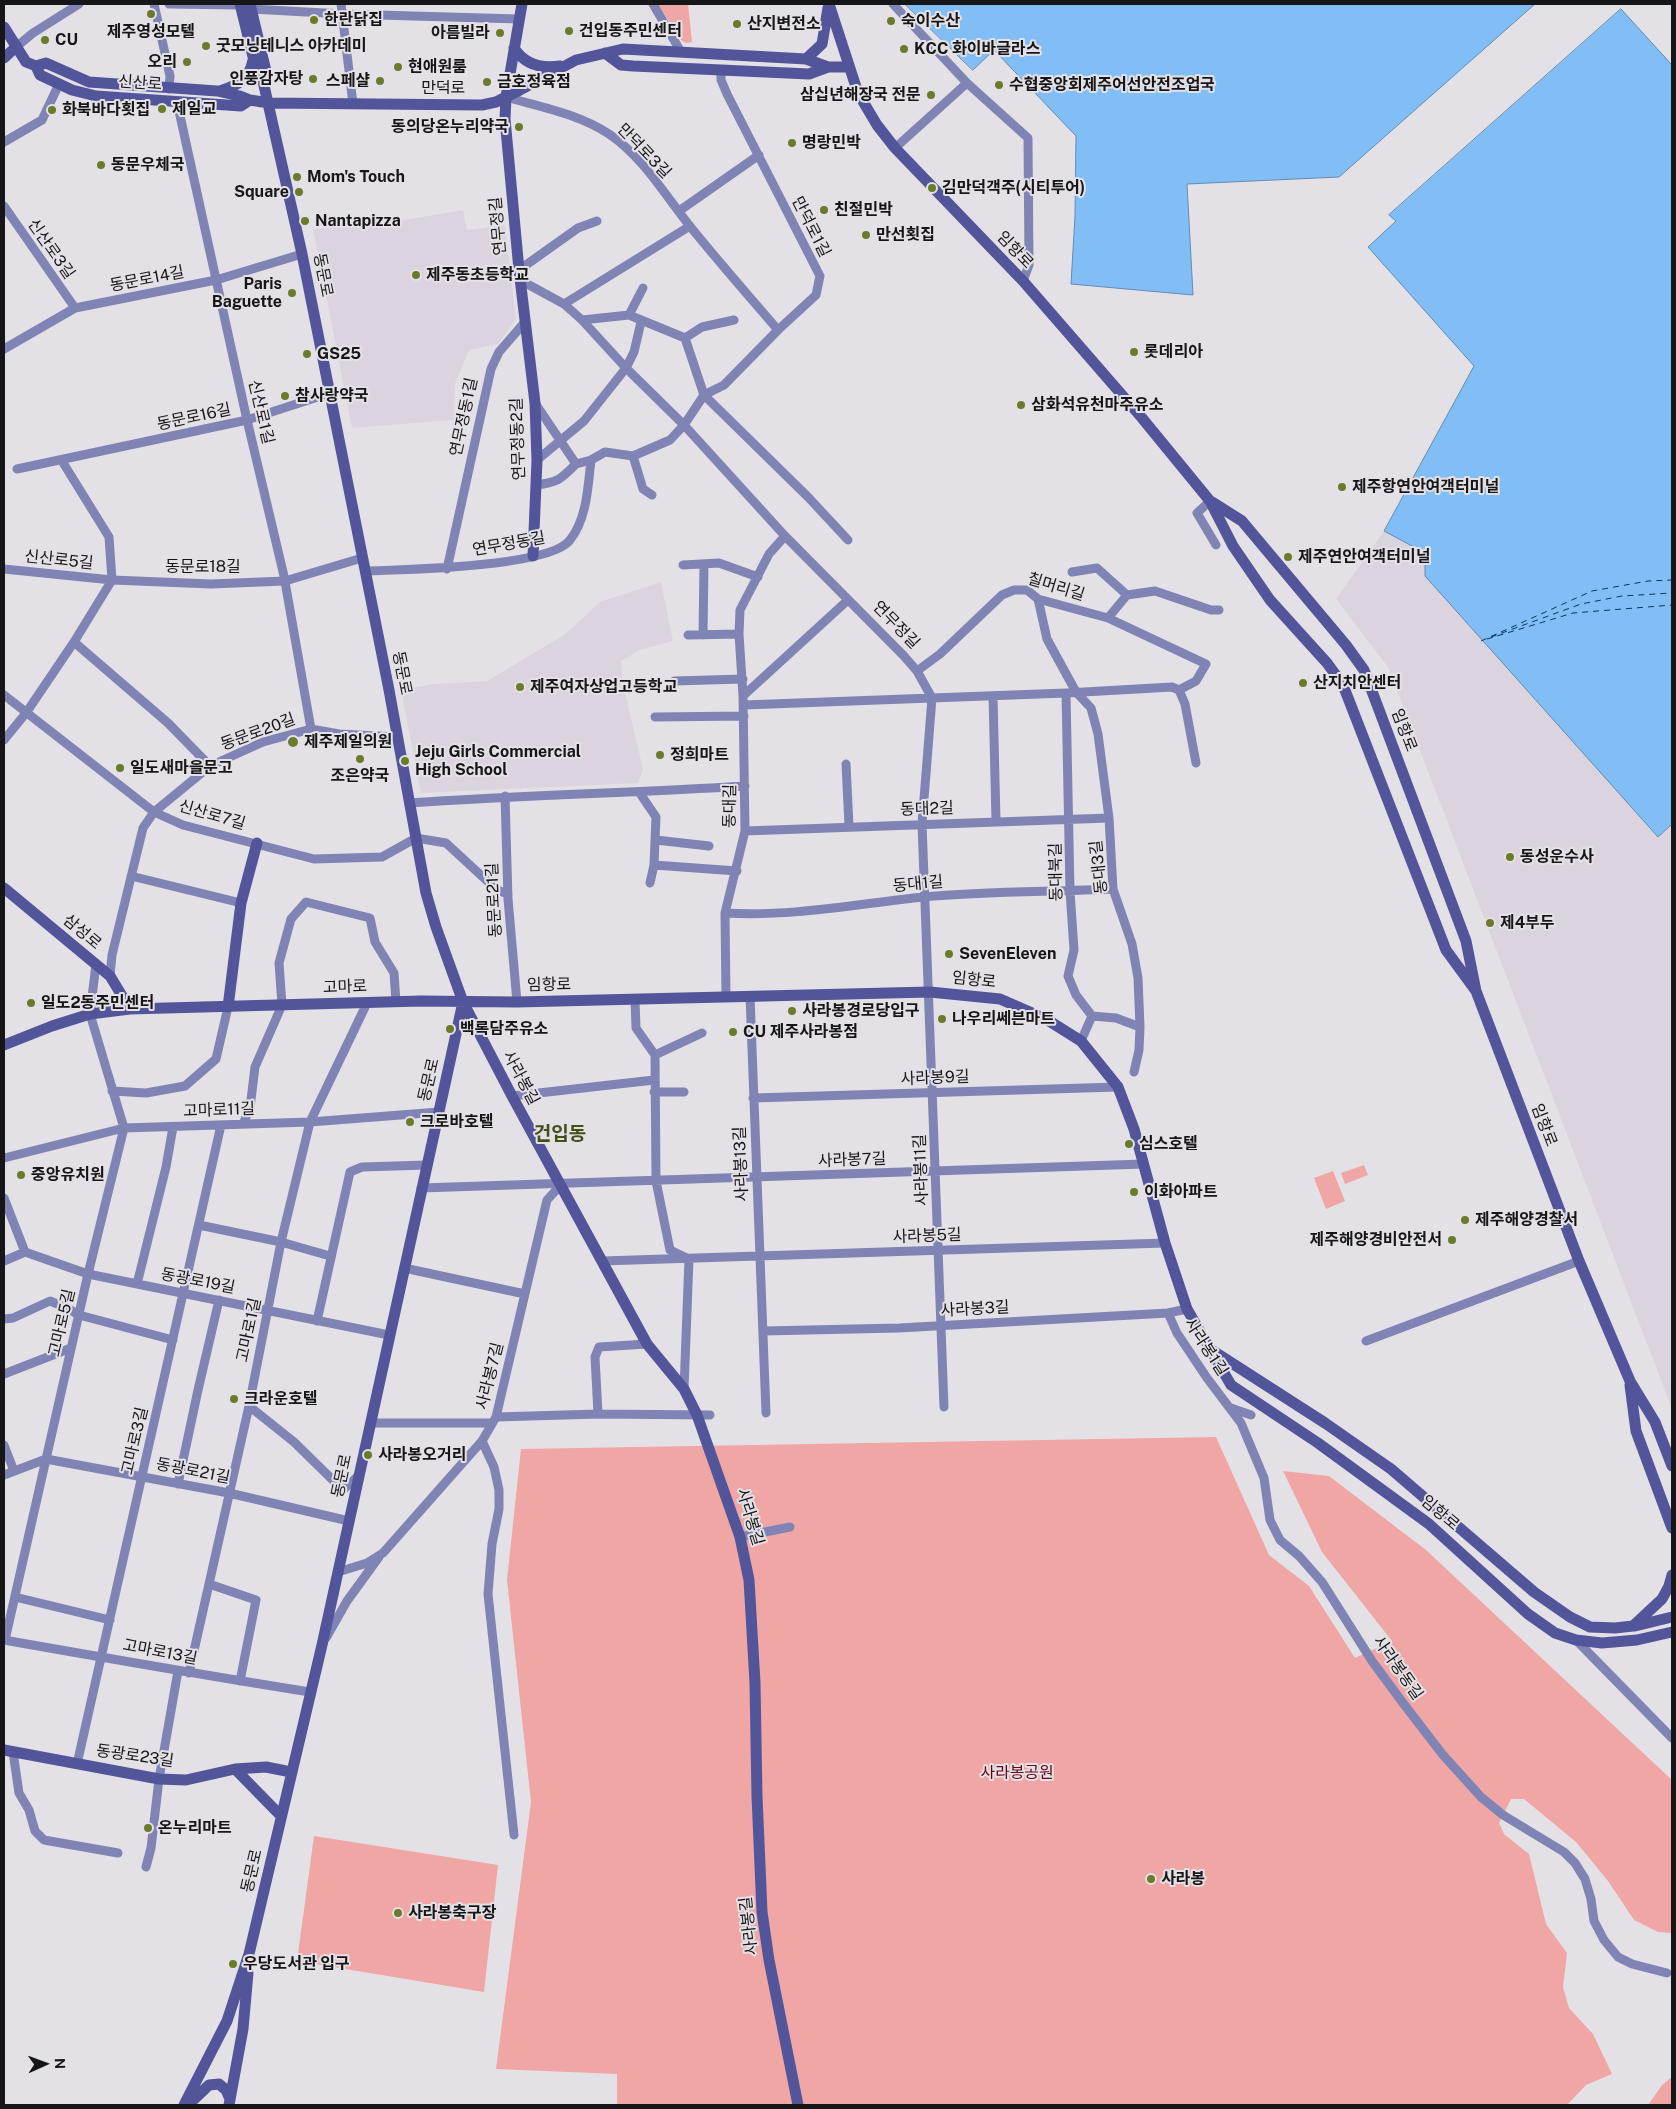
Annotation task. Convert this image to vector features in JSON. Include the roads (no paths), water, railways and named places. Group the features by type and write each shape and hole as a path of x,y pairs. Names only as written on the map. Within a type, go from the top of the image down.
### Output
{"main road":[{"name":"연무정길","path":"519,275 505,132 506,96 522,4"},
{"path":"806,59 822,44 829,4"},
{"name":"임항로","path":"829,4 858,93 877,125 896,148 1023,281 1142,418 1210,501 1233,546 1270,600 1327,663 1343,685 1446,950 1476,991"},
{"name":"동문로","path":"184,2105 227,2021 249,1954 322,1645 463,1002 426,893 302,254 269,103 263,81 257,73 253,58 245,5"},
{"name":"동문로","path":"245,5 266,71 263,81"},
{"name":"신산로","path":"4,27 26,62 36,66 46,63 89,82 217,91 269,103"},
{"path":"4,58 16,47"},
{"path":"514,48 520,57 534,66 551,67 569,63"},
{"name":"만덕로","path":"269,103 482,105 496,102 569,63 623,49 806,59 828,67 848,67"},
{"name":"만덕로","path":"605,53 621,65 809,74 828,67"},
{"path":"217,91 239,84 244,80 251,69 253,58"},
{"name":"신산로","path":"36,66 40,75 59,84 96,96 241,106 250,100"},
{"path":"519,275 525,322"},
{"name":"연무정동2길","path":"525,322 535,403 537,460 533,556"},
{"name":"임항로","path":"1210,501 1242,521 1346,645 1364,670 1466,941 1476,991 1579,1261 1630,1381 1656,1422 1672,1466"},
{"path":"228,1007 241,903 257,844"},
{"name":"삼성로","path":"4,888 110,976 130,1009"},
{"name":"임항로","path":"463,1002 635,1000 930,992 1000,999 1046,1019 1080,1041 1118,1087 1134,1129 1166,1243 1187,1309 1230,1385 1318,1443 1429,1524 1528,1614 1555,1633 1576,1640 1602,1644 1637,1640 1672,1632"},
{"name":"고마로","path":"4,1044 90,1014 130,1009 463,1002"},
{"name":"사라봉길","path":"463,1002 647,1344 684,1389 697,1415 740,1537 749,1580 755,1683 762,1912 769,1960 798,2105"},
{"name":"임항로","path":"1210,1349 1325,1423 1391,1469 1534,1592 1570,1617 1590,1627 1615,1628 1672,1617"},
{"name":"임항로","path":"1630,1381 1636,1431 1672,1528"},
{"path":"1633,1626 1662,1599 1672,1575"},
{"name":"동광로23길","path":"9,1751 159,1779 186,1780 235,1769 266,1767 291,1772"},
{"path":"235,1769 281,1816"},
{"path":"229,2102 243,2029 249,1954"},
{"path":"188,2105 209,2085 219,2084 226,2090 229,2102"}],"street":[{"path":"16,47 33,33 79,4"},
{"path":"154,4 170,76 170,89"},
{"path":"169,4 245,5 343,14 519,19"},
{"path":"341,4 353,104"},
{"path":"653,4 681,52"},
{"path":"893,4 967,83 1028,138 1030,265 1023,281"},
{"name":"만덕로1길","path":"721,70 721,80 726,94 820,276 816,295 778,330"},
{"path":"896,148 967,83"},
{"path":"4,142 42,120 59,84"},
{"name":"만덕로3길","path":"506,96 570,116 608,133 641,164 690,226 778,330"},
{"name":"신산로1길","path":"180,102 179,111 216,280 285,581 311,729"},
{"path":"679,211 759,155"},
{"name":"신산로3길","path":"5,212 75,308"},
{"path":"519,275 578,228 597,221"},
{"path":"564,304 690,226"},
{"name":"동문로14길","path":"4,348 75,308 216,280 302,254"},
{"name":"연무정길","path":"519,275 564,304 582,320 626,368 684,425 785,536 916,671 932,698"},
{"path":"628,315 643,288"},
{"path":"582,320 628,315 641,322 673,332 685,338 704,395 808,496 848,540"},
{"path":"685,338 702,327 734,320"},
{"name":"연무정동1길","path":"447,569 491,369 499,352 525,322"},
{"path":"537,460 584,421 626,368 634,352 641,322"},
{"path":"536,485 553,483 576,464 591,460 605,452 633,456 670,440 684,425 704,395 724,385 778,330"},
{"name":"동문로16길","path":"17,469 62,461 247,420 330,393"},
{"path":"535,403 576,464"},
{"path":"633,456 643,489 652,496"},
{"name":"연무정동길","path":"365,571 447,569 533,556 561,549 570,542 578,527 586,496 591,460"},
{"path":"4,740 26,713 74,642 112,580 109,536 62,461"},
{"path":"1210,501 1197,513 1216,545"},
{"name":"동대길","path":"726,997 725,913 737,871 745,831 744,716 739,634 740,610 769,554 785,536"},
{"name":"동문로18길","path":"112,580 212,584 285,581 362,558"},
{"path":"683,565 720,563 758,577"},
{"path":"703,635 704,564"},
{"path":"1072,572 1097,568 1127,596"},
{"name":"신산로5길","path":"4,569 112,580"},
{"name":"칠머리길","path":"916,671 940,654 1002,596 1014,590 1027,590 1038,599 1108,618 1206,664 1196,681 1179,690"},
{"path":"1108,618 1127,596 1155,591 1211,610 1219,610"},
{"name":"동대3길","path":"1038,599 1047,639 1076,692 1091,708 1098,734 1109,818 1113,889 1132,944 1138,978 1140,1027 1139,1050 1134,1072"},
{"path":"743,700 848,600"},
{"path":"688,635 739,634"},
{"path":"74,642 168,723 210,766"},
{"path":"674,681 743,679"},
{"path":"743,700 932,698 1172,687 1179,690 1185,704 1196,763"},
{"name":"동대북길","path":"1066,693 1070,891 1074,950 1068,976 1076,995 1092,1016"},
{"name":"신산로7길","path":"4,695 154,812 183,825 314,859 382,857 416,838"},
{"path":"993,696 996,822"},
{"path":"930,992 922,824 932,698"},
{"path":"655,717 744,716"},
{"name":"동문로20길","path":"110,976 112,955 143,828 154,812 210,766 264,742 311,729 339,734 397,737"},
{"path":"846,764 849,826"},
{"path":"409,803 505,796 639,792 745,786"},
{"path":"639,792 656,817 654,865 650,883"},
{"name":"동문로21길","path":"505,796 508,894 517,1002"},
{"name":"동대2길","path":"745,831 1109,818"},
{"path":"416,838 446,843 497,890 508,894"},
{"path":"656,840 708,846"},
{"path":"654,865 737,871"},
{"path":"131,876 241,903"},
{"name":"동대1길","path":"725,913 782,914 924,897 1113,889"},
{"path":"243,1124 250,1108 255,1067 282,1005 279,963 291,919 306,902 370,918 375,942 394,973 396,1002"},
{"path":"96,964 90,1014 124,1128"},
{"name":"사라봉11길","path":"930,992 944,1407"},
{"name":"사라봉13길","path":"750,996 766,1413"},
{"path":"635,1000 636,1028 654,1055 656,1182 670,1250 689,1259 684,1389"},
{"name":"고마로1길","path":"189,1673 249,1406 281,1242 310,1122 367,1003"},
{"path":"112,1091 146,1092 185,1086 216,1060 228,1007"},
{"path":"1080,1041 1092,1016 1116,1018 1140,1027"},
{"path":"654,1055 702,1033"},
{"path":"512,1096 654,1080"},
{"name":"사라봉9길","path":"753,1098 1118,1087"},
{"path":"654,1092 684,1092"},
{"name":"고마로11길","path":"4,1158 124,1128 310,1122 439,1112"},
{"name":"고마로3길","path":"77,1764 221,1125"},
{"path":"137,1284 166,1167 173,1127"},
{"name":"고마로5길","path":"5,1640 88,1274 124,1128"},
{"name":"사라봉7길","path":"421,1188 656,1182 1144,1164"},
{"path":"317,1321 350,1172 362,1167 427,1165"},
{"name":"사라봉7길","path":"338,1572 367,1563 383,1553 482,1441 494,1420 547,1200 561,1185"},
{"path":"4,1200 26,1252 4,1261"},
{"path":"199,1224 281,1242 330,1256"},
{"name":"사라봉5길","path":"602,1260 689,1259 1166,1243"},
{"name":"동광로19길","path":"26,1252 88,1274 389,1335"},
{"path":"1366,1341 1579,1261"},
{"path":"404,1268 525,1294"},
{"path":"178,1484 220,1300"},
{"path":"4,1319 13,1318 50,1302 65,1307 79,1316 173,1340"},
{"name":"사라봉3길","path":"764,1331 942,1325 1168,1313 1187,1309"},
{"name":"사라봉1길","path":"1168,1313 1177,1333 1222,1397"},
{"path":"598,1414 595,1356 600,1347 647,1344"},
{"path":"4,1374 71,1348"},
{"name":"사라봉동길","path":"1222,1397 1241,1423 1264,1478 1270,1520 1280,1540 1300,1556 1322,1582 1372,1661 1443,1755 1481,1797 1502,1815 1564,1852 1575,1863 1585,1879 1591,1899 1594,1921 1604,1940 1618,1957 1632,1964 1667,1973"},
{"path":"249,1406 294,1442 343,1490 359,1475"},
{"path":"1231,1408 1251,1415"},
{"path":"370,1423 494,1420 598,1414 710,1415"},
{"path":"482,1441 494,1467 499,1490 499,1509 492,1544 488,1594 514,1835"},
{"path":"4,1445 14,1471"},
{"path":"4,1474 46,1459"},
{"name":"동광로21길","path":"46,1459 229,1493 349,1521"},
{"path":"740,1537 790,1527"},
{"path":"322,1645 347,1601 383,1553"},
{"path":"209,1584 256,1600 240,1681"},
{"path":"15,1597 110,1620"},
{"name":"고마로13길","path":"5,1640 189,1673 310,1692"},
{"path":"1576,1640 1672,1738"},
{"path":"146,1867 151,1848 159,1779 178,1671"},
{"path":"9,1751 19,1793 29,1810 35,1831 44,1840 118,1853"}],"water":[{"path":"905,4 1535,4 1339,177 1187,184 1193,295 1071,284 1075,216 1076,136 994,50 973,70"},
{"path":"1621,9 1672,65 1672,824 1658,837 1425,576 1425,553 1384,531 1474,366 1368,247 1396,221 1389,215"}],"place":[{"name":"제주영성모텔","path":"151,14"},
{"name":"한란닭집","path":"314,20"},
{"name":"숙이수산","path":"891,21"},
{"name":"산지변전소","path":"737,24"},
{"name":"건입동주민센터","path":"569,31"},
{"name":"아름빌라","path":"500,33"},
{"name":"CU","path":"45,40"},
{"name":"굿모닝테니스 아카데미","path":"206,46"},
{"name":"KCC 화이바글라스","path":"904,49"},
{"name":"오리","path":"187,62"},
{"name":"현애원룸","path":"398,67"},
{"name":"인풍감자탕","path":"313,79"},
{"name":"스페샬","path":"380,81"},
{"name":"금호정육점","path":"487,82"},
{"name":"수협중앙회제주어선안전조업국","path":"999,85"},
{"name":"삼십년해장국 전문","path":"931,95"},
{"name":"제일교","path":"162,109"},
{"name":"화북바다횟집","path":"52,110"},
{"name":"동의당온누리약국","path":"519,127"},
{"name":"명랑민박","path":"792,143"},
{"name":"동문우체국","path":"101,165"},
{"name":"Mom's Touch","path":"297,177"},
{"name":"김만덕객주(시티투어)","path":"932,188"},
{"name":"Square","path":"299,192"},
{"name":"친절민박","path":"824,210"},
{"name":"Nantapizza","path":"305,221"},
{"name":"만선횟집","path":"866,235"},
{"name":"제주동초등학교","path":"416,275"},
{"name":"Paris Baguette","path":"292,293"},
{"name":"롯데리아","path":"1134,352"},
{"name":"GS25","path":"307,354"},
{"name":"참사랑약국","path":"285,396"},
{"name":"삼화석유천마주유소","path":"1021,405"},
{"name":"제주항연안여객터미널","path":"1342,487"},
{"name":"제주연안여객터미널","path":"1288,557"},
{"name":"산지치안센터","path":"1303,683"},
{"name":"제주여자상업고등학교","path":"520,687"},
{"name":"제주제일의원","path":"293,742"},
{"name":"정희마트","path":"660,755"},
{"name":"조은약국","path":"360,759"},
{"name":"Jeju Girls Commercial High School","path":"405,761"},
{"name":"일도새마을문고","path":"120,768"},
{"name":"동성운수사","path":"1510,857"},
{"name":"제4부두","path":"1490,923"},
{"name":"SevenEleven","path":"949,954"},
{"name":"일도2동주민센터","path":"31,1003"},
{"name":"사라봉경로당입구","path":"792,1011"},
{"name":"나우리쎄븐마트","path":"942,1019"},
{"name":"백록담주유소","path":"450,1029"},
{"name":"CU 제주사라봉점","path":"733,1032"},
{"name":"크로바호텔","path":"410,1122"},
{"name":"심스호텔","path":"1129,1144"},
{"name":"중앙유치원","path":"21,1175"},
{"name":"이화아파트","path":"1134,1192"},
{"name":"제주해양경찰서","path":"1465,1220"},
{"name":"제주해양경비안전서","path":"1452,1240"},
{"name":"크라운호텔","path":"234,1399"},
{"name":"사라봉오거리","path":"368,1455"},
{"name":"온누리마트","path":"148,1828"},
{"name":"사라봉","path":"1151,1879"},
{"name":"사라봉축구장","path":"398,1913"},
{"name":"우당도서관 입구","path":"233,1964"}],"district":[{"name":"건입동","path":"560,1134"}],"park label":[{"name":"사라봉공원","path":"1017,1773"}]}
